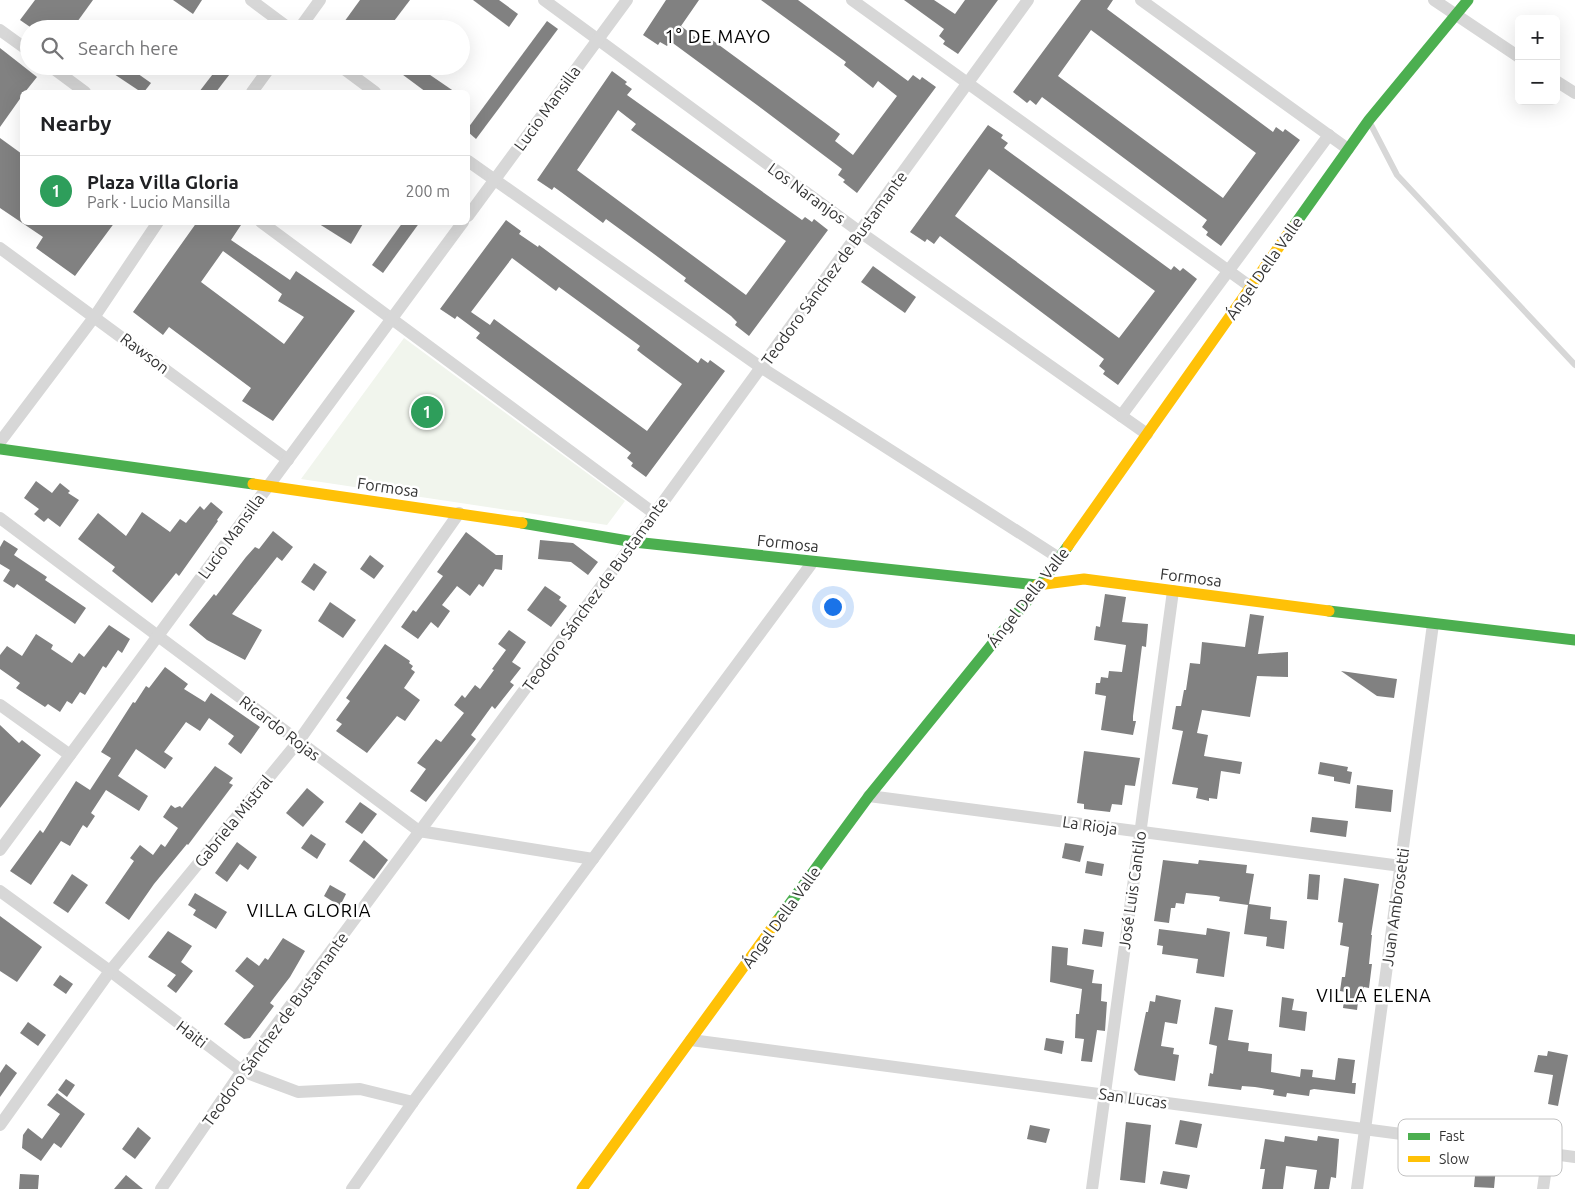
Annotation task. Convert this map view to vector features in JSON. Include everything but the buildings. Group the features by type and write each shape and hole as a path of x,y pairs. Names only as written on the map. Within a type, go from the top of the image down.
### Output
{"street":[{"path":"251,0 278,20"},
{"path":"306,20 320,0"},
{"name":"Los Naranjos","path":"544,0 860,232 1147,434"},
{"name":"Lucio Mansilla","path":"470,213 627,0"},
{"path":"852,0 1251,287"},
{"name":"Teodoro Sánchez de Bustamante","path":"161,1189 242,1072 655,514 1028,0"},
{"path":"1140,0 1348,149"},
{"path":"1434,0 1515,54"},
{"name":"Ángel Della Valle","path":"582,1189 870,796 1040,585 1369,120 1468,0"},
{"path":"0,30 20,44"},
{"path":"62,75 82,90"},
{"path":"253,90 264,75"},
{"path":"352,75 372,90"},
{"path":"1560,84 1575,93"},
{"name":"Ángel Della Valle","path":"1121,416 1329,135"},
{"path":"470,163 762,368 1059,558"},
{"path":"0,442 95,316 156,225"},
{"path":"265,225 655,514"},
{"name":"Lucio Mansilla","path":"0,850 461,225"},
{"name":"Rawson","path":"0,248 95,316 288,460"},
{"name":"Formosa","path":"0,449 459,514 634,542 812,563 1040,585 1084,579 1433,624 1575,640"},
{"name":"Gabriela Mistral","path":"0,1125 110,971 298,742 459,514"},
{"name":"Ricardo Rojas","path":"0,518 419,831 593,859"},
{"path":"352,1189 413,1102 812,563"},
{"name":"José Luis Cantilo","path":"1092,1189 1172,591"},
{"name":"Juan Ambrosetti","path":"1357,1189 1433,624"},
{"path":"0,705 70,755"},
{"name":"La Rioja","path":"870,796 1401,866"},
{"name":"Haiti","path":"0,891 110,971 242,1072 298,1092 360,1089 413,1102"},
{"name":"San Lucas","path":"691,1040 1398,1133"},
{"name":"San Lucas","path":"1562,1155 1575,1157"},
{"path":"1543,1189 1545,1176"}],"lane":[{"path":"1369,120 1398,175 1575,365"}],"shaded area":[{"path":"404,338 625,501 607,525 301,479"}],"traffic: fast":[{"path":"1293,227 1369,120 1468,0"},
{"path":"0,449 253,484"},
{"path":"522,523 634,542 1037,585"},
{"path":"777,921 869,796 1040,585 1068,546"},
{"path":"1329,611 1575,640"}],"traffic: slow":[{"path":"1068,546 1293,227"},
{"path":"253,484 522,523"},
{"path":"1037,585 1084,579 1329,611"},
{"path":"582,1189 777,921"}],"place":[{"name":"Plaza Villa Gloria","path":"427,412"}],"district":[{"name":"1° DE MAYO","path":"718,36"},
{"name":"VILLA GLORIA","path":"309,910"},
{"name":"VILLA ELENA","path":"1374,995"}]}
